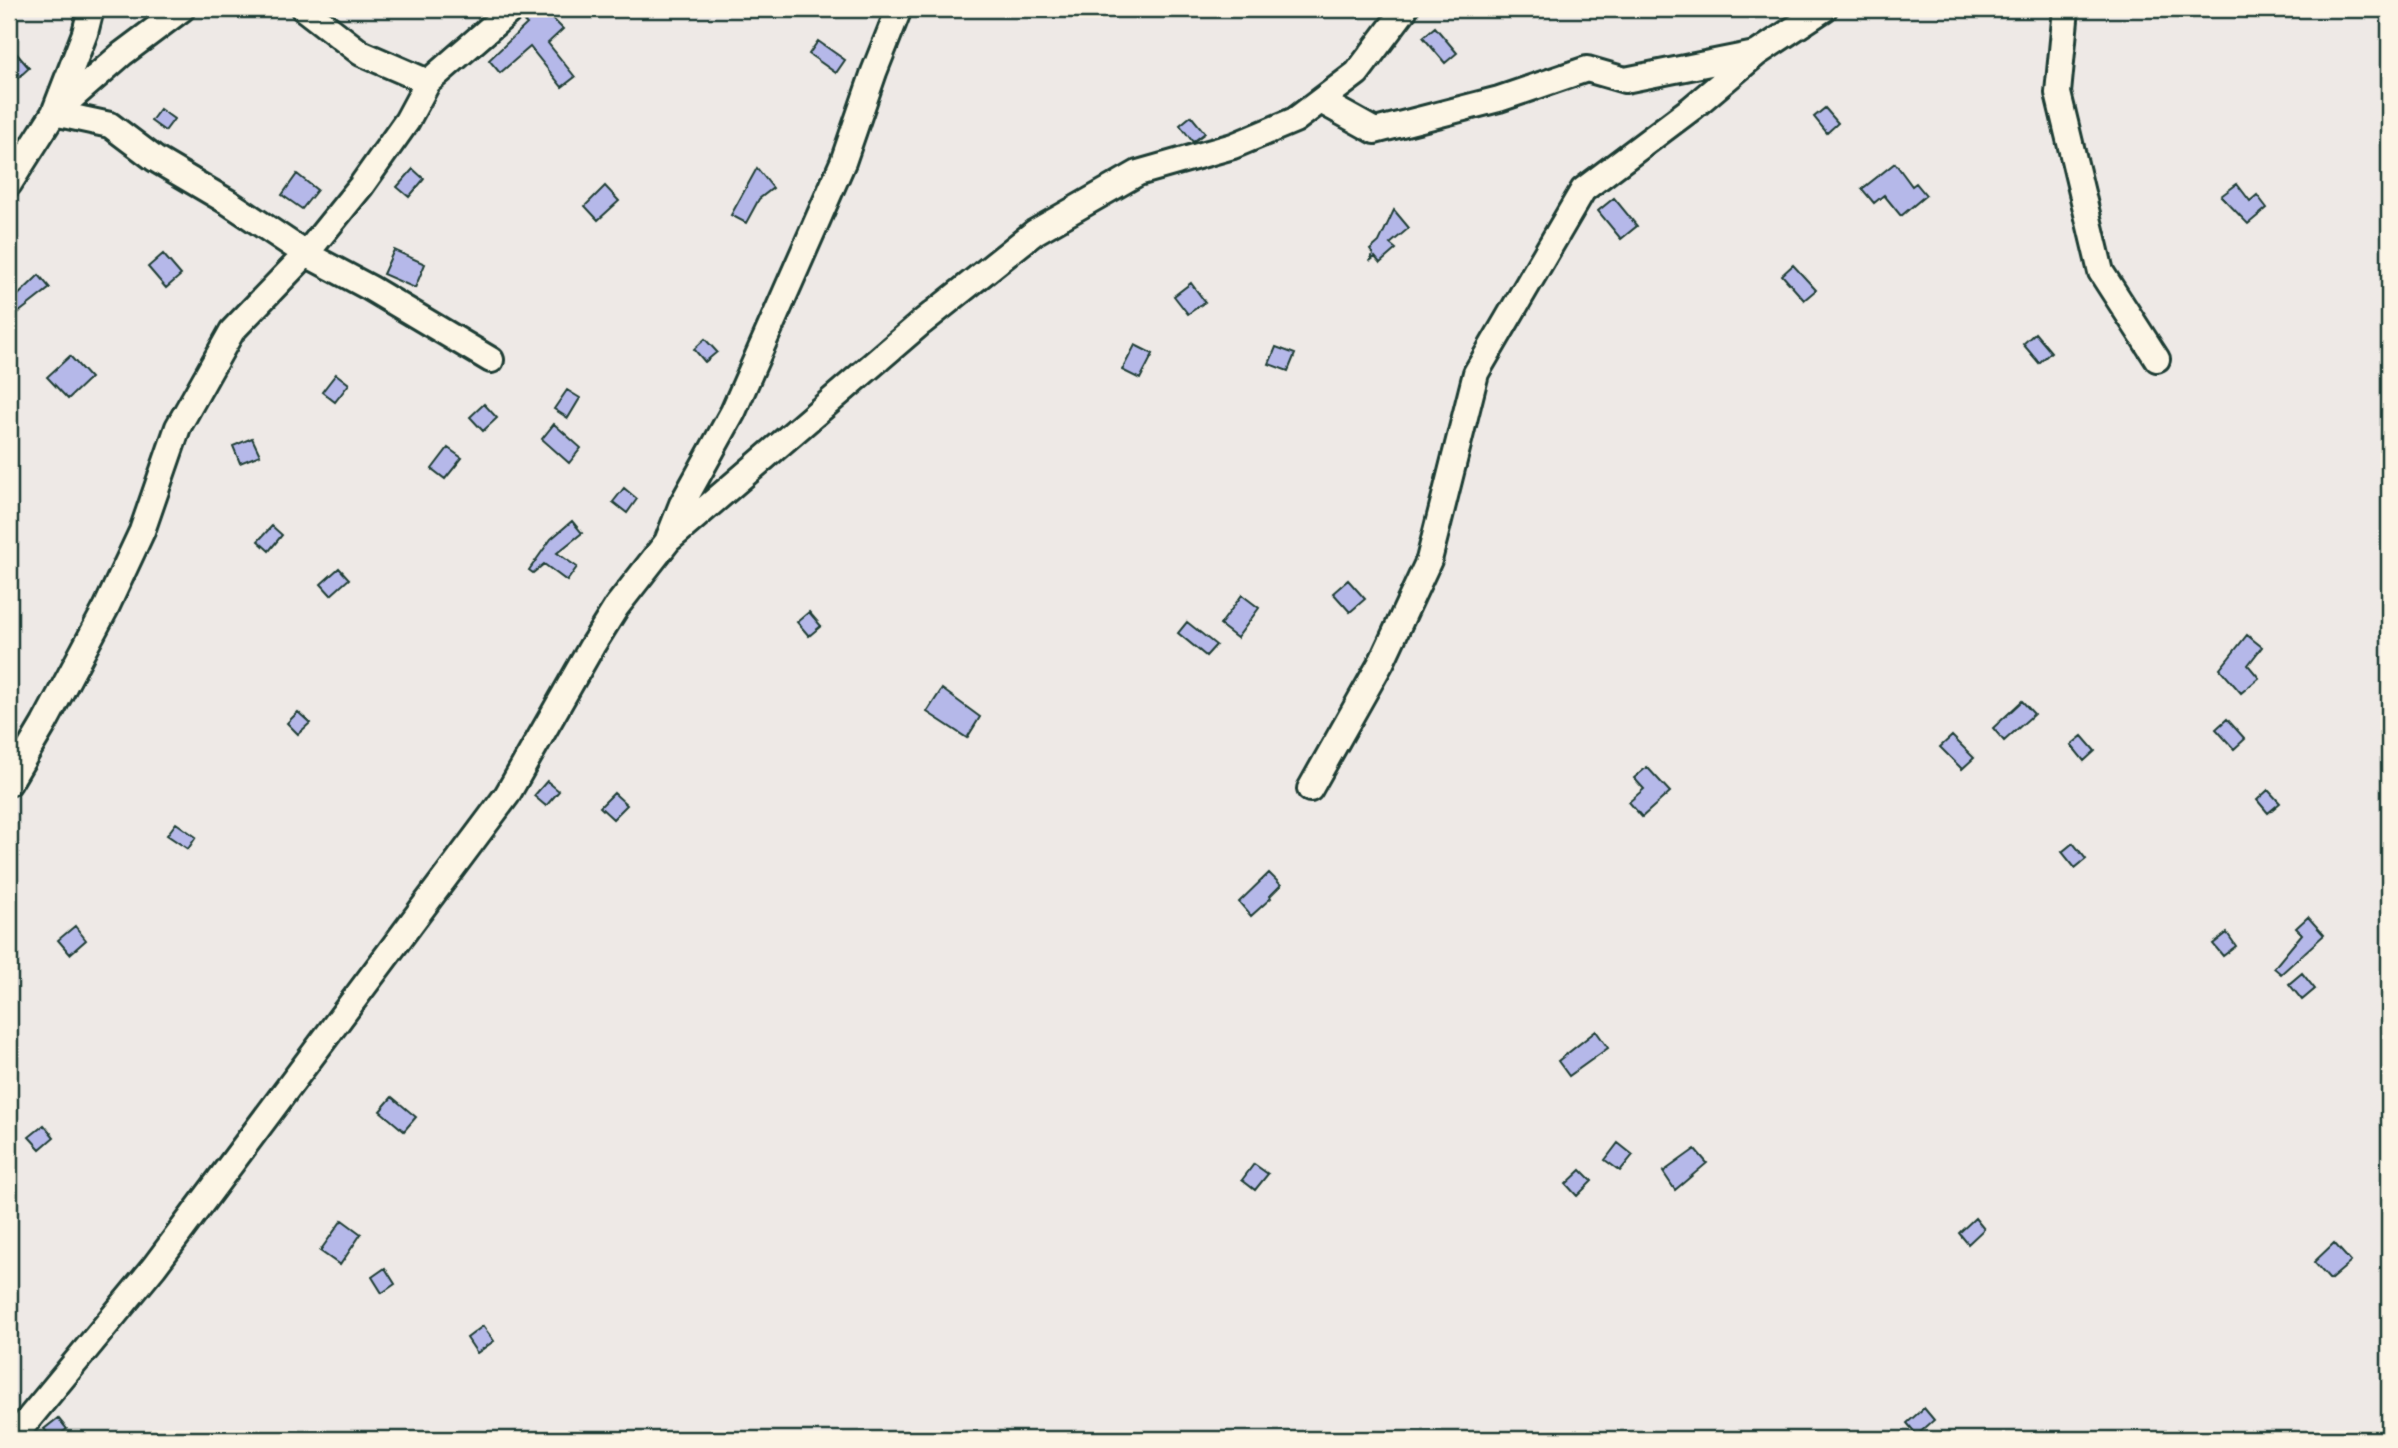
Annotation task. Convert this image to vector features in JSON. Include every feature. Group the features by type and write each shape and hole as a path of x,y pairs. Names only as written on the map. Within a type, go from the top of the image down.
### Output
{"street":[{"path":"9,184 54,113 92,9"},
{"path":"54,113 122,54 182,9"},
{"path":"304,9 361,53 428,82"},
{"path":"9,783 44,724 111,597 142,531 178,427 232,331 306,254 361,186 407,121 428,82 512,9"},
{"path":"667,542 682,504 733,412 843,162 899,9"},
{"path":"12,1439 155,1267 499,806 617,606 667,542 921,323 1035,232 1138,173 1233,146 1295,121 1357,73 1405,9"},
{"path":"1310,789 1382,661 1429,560 1476,373 1583,190 1692,108 1756,54 1824,9"},
{"path":"2066,9 2058,93 2101,272 2157,359"},
{"path":"1321,100 1375,131 1499,100 1587,69 1625,80 1756,54"},
{"path":"54,113 110,125 155,159 228,202 306,254 370,288 491,360"}],"building":[{"path":"527,9 539,9 563,29 548,43 575,77 562,87 530,47 500,73 489,60 527,24 522,20"},
{"path":"1435,27 1457,53 1445,63 1423,37"},
{"path":"818,41 845,60 836,73 809,54"},
{"path":"17,54 29,68 18,78 9,67 9,62"},
{"path":"1825,108 1838,123 1827,133 1814,117"},
{"path":"160,109 174,119 165,131 151,121"},
{"path":"1191,116 1205,133 1193,142 1180,125"},
{"path":"1895,163 1912,186 1916,183 1926,195 1901,216 1884,195 1874,203 1862,189"},
{"path":"757,168 773,188 759,199 746,223 731,215"},
{"path":"413,169 424,179 409,197 397,187"},
{"path":"297,174 317,190 302,209 282,195"},
{"path":"2237,184 2250,201 2257,195 2267,208 2248,224 2221,196"},
{"path":"605,186 619,201 598,220 585,206"},
{"path":"1614,198 1637,226 1621,239 1598,211"},
{"path":"1394,210 1409,228 1390,244 1396,249 1380,263 1375,257 1370,261 1373,254 1370,250 1379,242"},
{"path":"394,250 425,264 415,288 383,274"},
{"path":"163,254 181,275 166,288 148,267"},
{"path":"1793,265 1816,290 1804,300 1782,275"},
{"path":"39,275 50,288 9,320 9,304"},
{"path":"1191,283 1205,302 1188,314 1174,296"},
{"path":"2035,333 2051,352 2039,363 2023,344"},
{"path":"705,339 717,352 705,362 694,349"},
{"path":"1135,345 1153,354 1140,379 1122,370"},
{"path":"1276,347 1295,354 1288,371 1269,364"},
{"path":"70,356 90,378 68,399 47,377"},
{"path":"336,374 349,384 335,402 322,392"},
{"path":"567,390 580,398 568,418 554,409"},
{"path":"484,404 497,418 483,431 470,417"},
{"path":"554,424 581,448 569,463 542,439"},
{"path":"252,438 260,455 240,463 233,446"},
{"path":"448,448 462,458 445,479 432,469"},
{"path":"624,488 637,499 627,513 613,502"},
{"path":"572,521 582,533 557,553 577,567 567,581 544,564 533,573 529,570 551,539"},
{"path":"272,526 282,535 269,551 258,541"},
{"path":"339,568 349,579 331,595 321,584"},
{"path":"1348,580 1365,599 1350,612 1333,593"},
{"path":"1242,595 1259,608 1237,638 1220,625"},
{"path":"809,612 821,626 809,636 797,622"},
{"path":"1187,622 1216,645 1206,656 1178,633"},
{"path":"2247,635 2262,647 2248,665 2259,678 2241,693 2220,669"},
{"path":"942,689 980,717 967,738 927,712"},
{"path":"2022,701 2034,714 2004,741 1993,728"},
{"path":"298,712 310,723 298,734 287,723"},
{"path":"2227,719 2245,739 2234,749 2216,729"},
{"path":"1952,736 1974,758 1962,769 1940,747"},
{"path":"2082,736 2095,751 2084,761 2071,745"},
{"path":"1647,767 1670,792 1642,817 1629,802 1644,789 1634,778"},
{"path":"547,781 559,791 546,806 534,796"},
{"path":"2268,790 2280,803 2268,813 2257,800"},
{"path":"614,793 627,805 613,819 600,807"},
{"path":"176,823 196,837 188,849 167,835"},
{"path":"2073,843 2086,859 2075,868 2062,852"},
{"path":"1269,873 1281,885 1251,916 1239,902"},
{"path":"2308,917 2324,935 2281,974 2274,968 2302,934 2296,928"},
{"path":"75,926 86,940 70,954 58,940"},
{"path":"2227,933 2236,946 2223,956 2213,944"},
{"path":"2302,973 2315,989 2302,1000 2289,984"},
{"path":"1596,1031 1608,1048 1569,1076 1558,1061"},
{"path":"392,1097 416,1117 404,1131 380,1111"},
{"path":"44,1125 54,1137 40,1149 29,1137"},
{"path":"1618,1143 1633,1155 1620,1171 1605,1160"},
{"path":"1695,1149 1707,1163 1675,1190 1663,1172"},
{"path":"1254,1164 1268,1174 1255,1190 1242,1180"},
{"path":"1581,1170 1592,1181 1577,1196 1566,1184"},
{"path":"1975,1218 1984,1229 1968,1244 1959,1233"},
{"path":"342,1220 361,1234 340,1265 320,1251"},
{"path":"2334,1243 2351,1262 2330,1280 2314,1262"},
{"path":"385,1268 395,1284 382,1293 372,1277"},
{"path":"483,1326 494,1341 477,1353 467,1338"},
{"path":"1924,1408 1934,1420 1917,1435 1907,1423"},
{"path":"58,1418 67,1429 53,1439 44,1429"}]}
